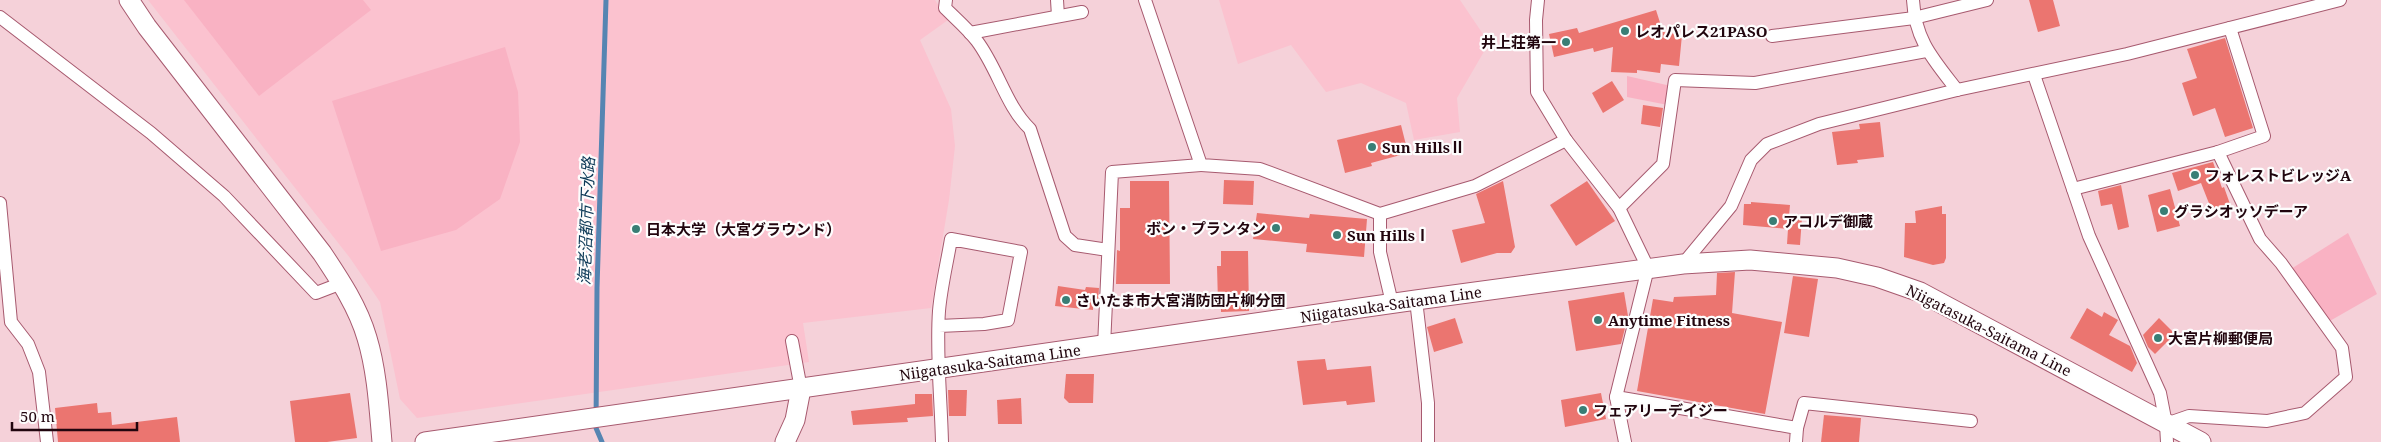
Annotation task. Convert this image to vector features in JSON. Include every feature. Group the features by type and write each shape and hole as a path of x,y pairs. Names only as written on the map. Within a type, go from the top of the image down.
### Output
{"main road":[{"path":"129,0 147,27 342,283 367,338 373,366 382,442"},
{"name":"Niigatasuka-Saitama Line","path":"425,442 940,370 1392,303 1648,268 1735,260 1786,262 1837,268 1877,277 1920,292 2166,433 2201,442"},
{"path":"785,442 795,420 801,389"}],"street":[{"path":"946,0 945,8 977,40 1003,85 1018,118 1030,129 1065,236 1075,245 1108,250"},
{"path":"1057,0 1058,16"},
{"path":"1145,0 1201,165"},
{"path":"1538,0 1536,20 1537,92 1566,140 1619,208 1648,268 1616,397 1625,442"},
{"path":"1913,0 1914,18 1926,51 1957,90"},
{"path":"1772,36 1914,18 1987,0"},
{"path":"1683,264 1730,206 1751,160 1767,144 1819,124 1957,90 2034,75 2230,28 2300,5 2340,0"},
{"path":"970,33 1082,12"},
{"path":"0,17 151,133 224,196 316,293 342,283"},
{"path":"2073,189 2218,152 2264,136 2230,28"},
{"path":"1619,208 1663,164 1675,80 1755,84 1926,51"},
{"path":"2034,75 2088,236 2160,393 2166,433 2188,416 2267,421 2304,413 2346,377 2342,348 2281,262 2260,239 2218,152"},
{"path":"1104,346 1112,172 1201,165 1260,169 1380,214 1475,186 1566,140"},
{"path":"0,203 11,322 28,344 39,372 48,442"},
{"path":"1380,214 1380,252 1392,303"},
{"path":"939,326 984,324 1008,320 1021,252 951,239 939,311 939,326 940,370 942,442"},
{"path":"1416,300 1428,403 1428,442"},
{"path":"792,341 801,389"},
{"path":"1616,397 1797,428"},
{"path":"1796,442 1797,428 1804,403 1971,421"}],"shaded area":[{"name":"日本大学（大宮グラウンド）","path":"148,0 935,0 948,20 920,40 951,109 955,146 949,200 931,308 803,323 809,362 417,418 400,399 380,302 350,258"},
{"path":"184,0 363,0 371,10 259,96"},
{"path":"1219,0 1460,0 1489,43 1457,98 1460,132 1414,140 1406,103 1361,83 1326,92 1291,45 1238,64"},
{"path":"505,47 518,92 520,142 500,199 456,230 381,251 332,101"},
{"path":"1627,76 1671,86 1668,105 1627,97"},
{"path":"2348,233 2377,294 2328,322 2291,269"}],"building":[{"path":"2029,0 2053,0 2060,26 2038,32"},
{"path":"1656,10 1663,32 1682,35 1679,66 1661,64 1660,73 1637,70 1637,73 1611,72 1613,47 1594,52 1593,48 1554,57 1549,34 1577,28 1579,33"},
{"path":"2225,38 2253,128 2225,137 2215,108 2193,116 2182,83 2197,78 2187,49"},
{"path":"1612,81 1624,100 1603,113 1592,93"},
{"path":"1643,105 1663,108 1660,127 1641,124"},
{"path":"1880,122 1884,157 1857,160 1858,163 1837,165 1832,132 1860,129 1859,124"},
{"name":"Sun HillsⅡ","path":"1401,125 1408,153 1371,163 1372,166 1345,173 1337,140"},
{"path":"2213,162 2230,204 2212,211 2201,183 2178,191 2172,173"},
{"path":"1224,180 1254,181 1253,205 1223,204"},
{"path":"1130,181 1169,181 1170,284 1116,284 1117,250 1120,251 1120,208 1130,208"},
{"path":"1503,181 1515,247 1511,253 1497,253 1461,263 1452,230 1485,223 1476,194"},
{"path":"1587,181 1615,221 1576,246 1550,205"},
{"path":"2121,185 2129,227 2118,230 2112,204 2101,206 2098,191"},
{"name":"グラシオッソデーア","path":"2170,189 2180,226 2157,232 2148,195"},
{"name":"アコルデ御蔵","path":"1751,202 1790,205 1789,216 1802,217 1800,245 1787,244 1788,229 1743,225 1744,204 1751,204"},
{"path":"1942,206 1942,214 1946,214 1946,258 1944,263 1933,265 1904,257 1905,223 1916,223 1915,211"},
{"name":"Sun HillsⅠ","path":"1257,213 1309,218 1310,214 1367,219 1364,257 1306,252 1307,244 1253,239"},
{"path":"1221,251 1248,251 1249,311 1221,312 1221,303 1218,303 1217,266 1221,266"},
{"path":"1735,272 1732,313 1782,322 1765,414 1637,391 1653,299 1673,302 1674,297 1716,295 1717,273"},
{"path":"1793,276 1818,279 1809,337 1784,333"},
{"path":"1058,286 1085,290 1086,287 1099,288 1098,303 1093,302 1093,310 1055,306"},
{"path":"1624,292 1628,316 1621,344 1576,351 1568,301"},
{"path":"2087,308 2102,317 2104,312 2118,320 2109,335 2130,346 2137,363 2132,372 2070,338"},
{"path":"1455,318 1463,343 1434,352 1427,327"},
{"path":"2159,318 2175,334 2155,354 2148,347 2143,335"},
{"path":"1325,359 1327,370 1371,366 1375,402 1347,405 1346,401 1303,405 1297,361"},
{"path":"1066,374 1094,374 1093,403 1069,403 1064,398"},
{"path":"948,390 967,390 966,416 949,416"},
{"path":"350,393 357,438 327,442 295,442 290,401"},
{"name":"フェアリーデイジー","path":"1601,393 1606,419 1565,427 1561,400"},
{"path":"915,394 932,394 933,416 907,418 908,422 853,425 851,411 915,404"},
{"path":"1021,398 1022,424 998,424 997,400"},
{"path":"97,403 98,413 111,412 112,425 177,417 180,442 58,442 55,408"},
{"path":"1824,415 1861,418 1859,442 1821,442"}],"waterway":[{"name":"海老沼都市下水路","path":"602,442 596,428 597,288 606,0"}],"place":[{"name":"レオパレス21PASO","path":"1625,31"},
{"name":"井上荘第一","path":"1566,42"},
{"name":"Sun HillsⅡ","path":"1372,147"},
{"name":"フォレストビレッジA","path":"2195,175"},
{"name":"グラシオッソデーア","path":"2164,211"},
{"name":"アコルデ御蔵","path":"1773,221"},
{"name":"ボン・プランタン","path":"1276,228"},
{"name":"日本大学（大宮グラウンド）","path":"636,229"},
{"name":"Sun HillsⅠ","path":"1337,235"},
{"name":"さいたま市大宮消防団片柳分団","path":"1066,300"},
{"name":"Anytime Fitness","path":"1598,320"},
{"name":"大宮片柳郵便局","path":"2158,338"},
{"name":"フェアリーデイジー","path":"1583,410"}]}
